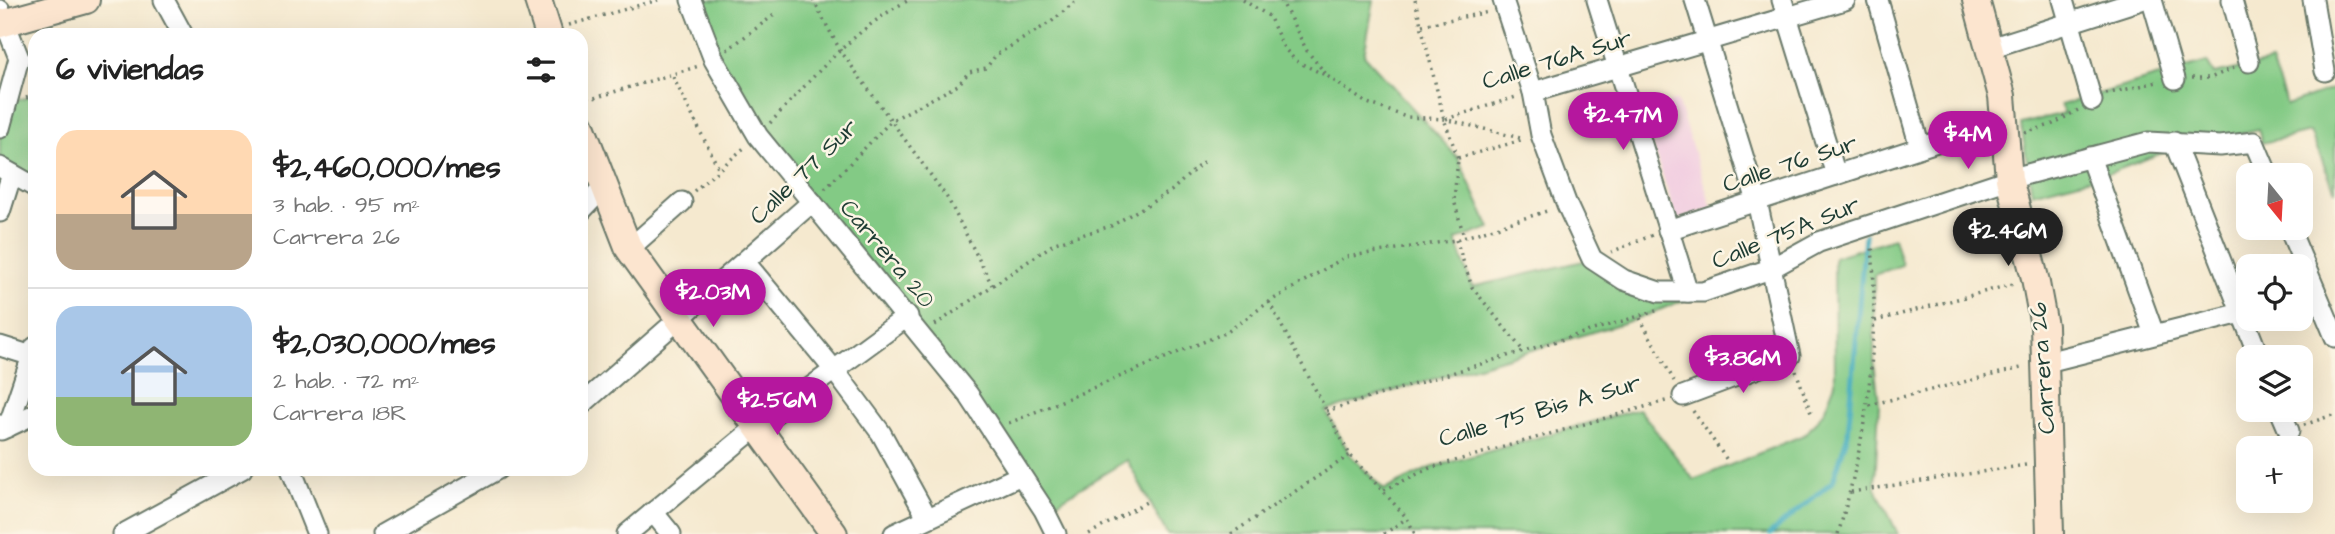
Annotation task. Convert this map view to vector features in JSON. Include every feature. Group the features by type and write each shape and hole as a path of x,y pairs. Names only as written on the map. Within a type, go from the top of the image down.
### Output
{"street":[{"path":"164,0 179,28"},
{"path":"538,0 542,28"},
{"name":"Carrera 20","path":"691,0 714,60 758,136 908,316 968,394 1019,476 1044,510 1056,534"},
{"path":"1505,5 1533,92 1533,137 1592,259 1624,280 1659,292 1696,292 1668,230 1597,0"},
{"path":"1683,397 1790,356 1757,201 1695,0"},
{"name":"Calle 76A Sur","path":"1533,92 1707,40 1785,9 1845,0"},
{"path":"1878,0 1920,147"},
{"name":"Carrera 26","path":"1976,0 1990,48 2005,130 2009,179 2035,278 2047,362 2050,534"},
{"path":"2063,0 2092,101"},
{"path":"1990,48 2141,0"},
{"path":"2152,0 2175,79"},
{"path":"2232,0 2249,62"},
{"path":"2313,0 2325,71"},
{"path":"0,128 19,58 2,19 82,1"},
{"path":"1785,9 1836,175"},
{"name":"Calle 76 Sur","path":"1668,230 1920,147 2005,130"},
{"name":"Calle 75A Sur","path":"1696,292 1770,269 1819,242 2009,179 2147,142 2220,146 2254,142 2262,163"},
{"path":"2174,142 2236,290"},
{"path":"588,146 628,249 834,534"},
{"path":"2090,157 2154,334"},
{"path":"0,212 6,170 28,183"},
{"path":"588,204 603,188"},
{"path":"628,249 682,202"},
{"name":"Calle 77 Sur","path":"588,399 812,202"},
{"path":"745,262 835,371 881,432 927,517"},
{"path":"2313,300 2335,337"},
{"path":"2047,362 2236,314"},
{"path":"627,534 755,428 908,316"},
{"path":"0,346 28,351"},
{"path":"3,428 28,365"},
{"path":"3,428 28,417"},
{"path":"2285,422 2289,431"},
{"path":"123,534 229,476"},
{"path":"294,476 317,534"},
{"path":"383,534 486,476"},
{"path":"894,534 1019,476"},
{"path":"653,512 671,534"}],"path":[{"path":"563,28 658,0"},
{"path":"813,0 839,50 948,200 992,285"},
{"path":"682,202 758,136 839,50 884,13 909,0"},
{"name":"Calle 77 Sur","path":"812,202 892,120 958,85 969,72 986,68 996,55 1051,22 1077,0"},
{"path":"1243,0 1269,16 1284,48 1296,61 1327,76 1364,102 1406,117 1444,119 1533,137"},
{"path":"1281,0 1307,51 1327,76"},
{"path":"1415,0 1444,119 1458,158 1454,200 1464,237"},
{"path":"1422,25 1505,5"},
{"path":"588,100 673,76 714,60 774,15"},
{"path":"2005,130 2053,124 2109,93 2175,79 2210,78 2249,62"},
{"path":"673,76 719,169"},
{"name":"Calle 76A Sur","path":"1444,119 1533,92"},
{"path":"1458,158 1533,137"},
{"path":"922,335 1055,243 1111,226 1171,191 1205,161"},
{"path":"991,431 1052,403 1227,332 1269,302 1345,257 1456,240 1567,205"},
{"path":"1838,534 1850,492 1868,405 1875,321 1871,225"},
{"path":"1592,259 1668,230"},
{"path":"1456,240 1472,288 1524,352"},
{"path":"1875,321 2035,278"},
{"path":"1269,302 1350,455 1384,490 1407,518 1415,534"},
{"path":"1326,411 1665,308"},
{"path":"1790,356 1811,413"},
{"path":"1868,405 2047,362"},
{"name":"Calle 75 Bis A Sur","path":"1384,490 1430,468 1683,397"},
{"path":"2289,431 2335,414"},
{"path":"1231,534 1350,455"},
{"path":"1850,492 2049,461"},
{"path":"1089,534 1150,500"},
{"path":"1384,534 1407,518"}],"shaded area":[{"path":"1677,100 1712,208 1677,220 1642,112"}],"green space":[{"path":"691,0 1374,0 1364,55 1458,158 1490,228 1456,240 1472,287 1592,259 1624,280 1703,292 1640,318 1326,411 1350,455 1384,490 1430,468 1639,409 1694,480 1806,434 1824,411 1835,383 1834,257 1894,238 1902,265 1874,275 1874,361 1879,403 1875,487 1898,534 1167,534 1127,460 1044,510 758,136"},
{"path":"2207,62 2214,74 2271,62 2287,105 2335,88 2335,191 2310,132 2262,143 2258,129 2172,149 2107,174 2032,193 2021,124 2064,113 2061,105"},
{"path":"28,97 28,183 0,167 0,128 7,103"}],"waterway":[{"path":"1770,534 1833,481 1848,434 1865,235"}]}
